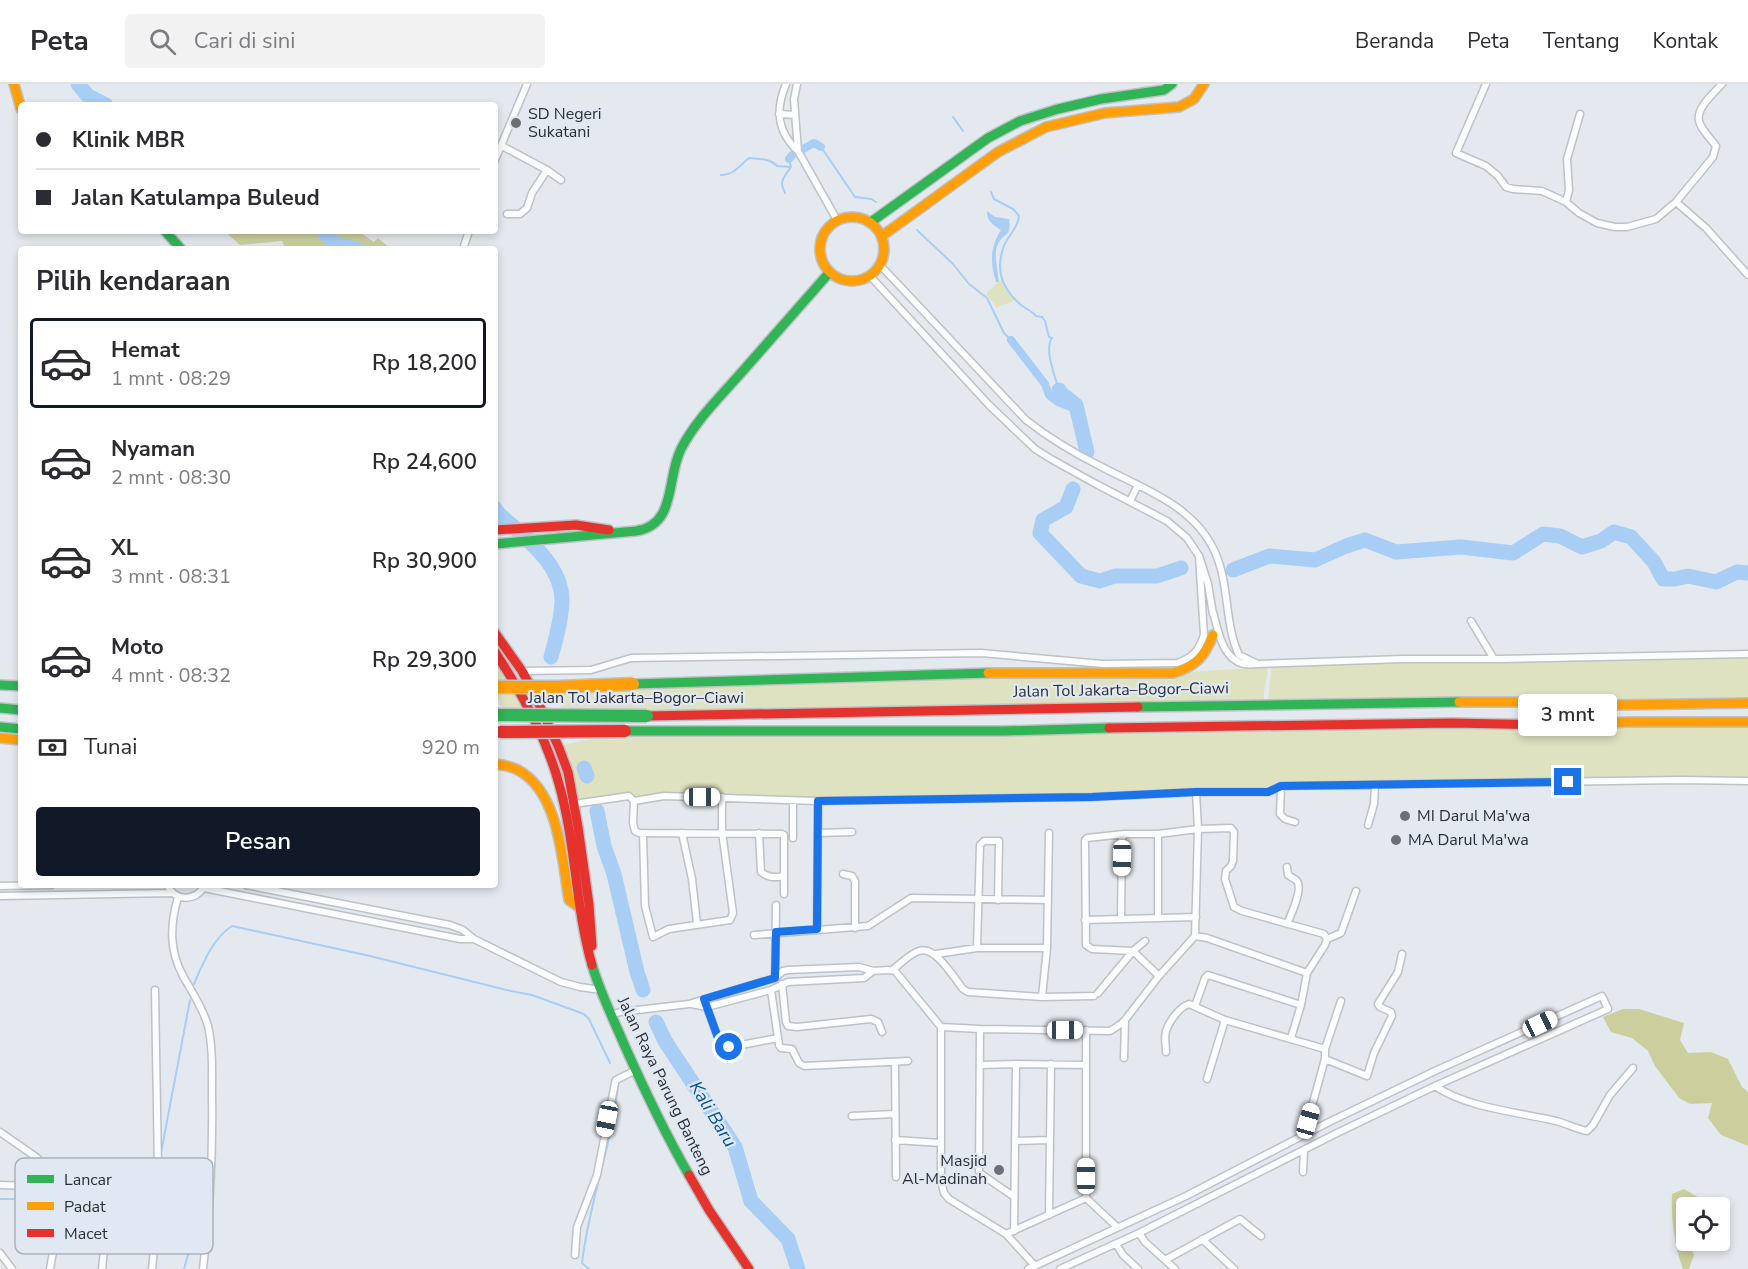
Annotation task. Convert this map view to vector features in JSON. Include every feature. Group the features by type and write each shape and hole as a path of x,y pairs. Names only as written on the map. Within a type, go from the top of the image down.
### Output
{"main road":[{"path":"14,84 19,102"},
{"path":"871,222 988,138 1020,121 1101,99 1164,90 1172,84"},
{"path":"882,236 998,152 1046,127 1105,113 1179,107 1190,102 1203,87"},
{"path":"854,217 871,222 882,236 884,256 880,265 870,276 859,281 848,282 836,278 824,266 819,249 824,232 837,220 854,217"},
{"path":"168,234 178,246"},
{"path":"499,543 648,529 658,521 667,506 675,465 695,425 829,273"},
{"path":"498,530 576,525 626,532"},
{"path":"498,687 799,680 962,673 1173,673 1186,669 1199,661 1207,651 1213,635"},
{"name":"Jalan Raya Parung Banteng","path":"498,637 532,689 559,748 579,803 584,906"},
{"name":"Jalan Raya Parung Banteng","path":"498,657 522,697 556,773 584,906 595,975 601,990 615,1014 636,1070 656,1113 697,1190 749,1269"},
{"path":"0,685 18,686"},
{"name":"Jalan Tol Jakarta–Bogor–Ciawi","path":"498,715 647,716 1396,702 1522,702 1549,706 1748,703"},
{"path":"0,708 18,710"},
{"name":"Jalan Tol Jakarta–Bogor–Ciawi","path":"498,732 1004,731 1269,725 1748,722"},
{"path":"0,727 18,729"},
{"path":"0,738 18,740"},
{"path":"498,764 526,775 537,785 550,807 557,832 569,900 584,906"}],"street":[{"path":"498,154 528,84"},
{"path":"786,84 781,97 779,114 781,126 790,143 798,151 837,220"},
{"path":"797,84 794,99 798,151"},
{"path":"1486,84 1456,153 1486,166 1506,187 1542,191 1566,202 1579,213 1597,223 1627,227 1656,219 1677,202 1713,157 1716,146 1702,127 1699,114 1722,84"},
{"path":"779,114 795,115"},
{"path":"1566,202 1569,190 1567,159 1580,114"},
{"path":"502,146 561,180"},
{"path":"507,214 520,214 527,208 532,193 547,170"},
{"path":"1677,202 1706,228 1748,275"},
{"path":"880,265 1026,420 1056,442 1168,500 1197,524 1215,550 1224,576 1233,642 1239,655 1258,664"},
{"path":"870,276 1019,435 1051,459 1167,521 1187,538 1199,556 1222,643 1231,656 1242,664 1403,659 1748,654"},
{"path":"1131,501 1138,485"},
{"path":"522,671 591,670 632,658 981,653 1103,664 1177,663 1196,653 1204,635 1199,556"},
{"path":"1213,612 1213,635"},
{"path":"1471,621 1494,659"},
{"path":"579,803 664,796 818,801 1268,792 1281,786 1748,781"},
{"path":"1368,825 1374,804 1375,785"},
{"path":"1281,786 1280,814 1285,819 1295,822"},
{"path":"941,1027 1107,1031 1118,1027 1195,936 1198,829 1196,792"},
{"path":"643,833 645,906 653,937 669,929 730,920 733,917 722,832 722,797"},
{"path":"631,799 635,831 643,833 722,832 780,833 784,835 784,894"},
{"path":"793,801 793,838"},
{"path":"817,929 818,801"},
{"path":"1159,976 1133,951 1089,948 1086,945 1084,840 1125,834 1158,834 1227,827 1233,830 1233,861 1226,871 1225,879 1234,907 1324,934 1327,939"},
{"path":"818,833 852,832"},
{"path":"682,833 692,879 697,924"},
{"path":"759,833 761,872 777,878 784,876"},
{"path":"1042,997 1047,948 1049,833"},
{"path":"1121,918 1122,838 1125,834"},
{"path":"1158,834 1158,917"},
{"path":"977,948 980,845 984,841 998,840 1000,844 998,900"},
{"path":"1287,867 1288,875 1299,884 1287,924"},
{"path":"843,874 852,876 855,880 855,928"},
{"path":"0,886 18,886"},
{"path":"169,888 175,895 172,944 182,974 208,1025 212,1060 212,1158"},
{"path":"0,896 175,895 183,898 195,896 203,888"},
{"path":"209,888 460,939 474,939"},
{"path":"261,888 450,925 561,981 601,990"},
{"path":"1291,1038 1301,1005 1307,973 1327,939 1341,933 1356,891"},
{"path":"754,935 868,926 911,898 1048,900"},
{"path":"776,905 775,978 779,1046 792,1049 799,1063 804,1066 908,1061"},
{"path":"1085,920 1196,917"},
{"path":"1195,936 1207,938 1307,973"},
{"path":"615,1014 686,1004 775,978 788,970 859,967 873,971 892,970 920,950 936,954 966,992 1042,997 1096,995 1133,951 1145,941"},
{"path":"936,954 977,948 1047,948"},
{"path":"1325,1059 1367,1076 1374,1053 1392,1015 1378,1004 1398,972 1402,954"},
{"path":"892,970 900,975 941,1027 941,1185 945,1195 1006,1234 1031,1268 1186,1196 1437,1070 1602,996 1608,1009 1435,1086 1191,1208 1060,1269"},
{"path":"686,1004 707,1007 794,982 864,978 873,971"},
{"path":"1195,1006 1208,975 1301,1005"},
{"path":"776,987 788,1026 871,1019 878,1022 882,1032"},
{"path":"155,990 157,1158"},
{"path":"704,999 721,1046 725,1048 778,1038"},
{"path":"1304,1135 1325,1059 1325,1049 1341,1001"},
{"path":"1166,1052 1166,1035 1172,1021 1183,1006 1189,1004 1225,1020 1325,1049"},
{"path":"1124,1058 1125,1020"},
{"path":"1207,1078 1225,1020"},
{"path":"980,1029 979,1171 1013,1196"},
{"path":"1086,1030 1086,1198 1117,1227"},
{"path":"895,1062 896,1177"},
{"path":"1014,1231 1016,1064"},
{"path":"1049,1215 1051,1064"},
{"path":"980,1065 1086,1065"},
{"path":"1435,1086 1449,1096 1586,1131 1590,1130 1610,1095 1634,1068"},
{"path":"574,1255 577,1227 597,1175 616,1080 636,1070"},
{"path":"852,1116 895,1114"},
{"path":"0,1132 38,1158"},
{"path":"895,1140 941,1143"},
{"path":"1015,1141 1050,1140"},
{"path":"1303,1172 1304,1150"},
{"path":"0,1185 15,1185"},
{"path":"1186,1196 1191,1208"},
{"path":"1006,1234 1086,1198"},
{"path":"1165,1260 1239,1219 1261,1236"},
{"path":"1139,1233 1145,1242 1175,1269"},
{"path":"1202,1239 1234,1269"},
{"path":"1116,1244 1123,1255 1138,1269"},
{"path":"0,1253 12,1269"},
{"path":"50,1269 52,1254"},
{"path":"102,1269 104,1254"},
{"path":"152,1269 154,1254"},
{"path":"203,1269 205,1254"}],"green space":[{"path":"227,234 362,234 374,242 378,238 387,246 284,246 282,241 240,245"},
{"path":"1001,279 1005,289 1014,300 997,308 986,294"},
{"path":"1748,654 1748,703 1268,700 1272,665"},
{"path":"498,657 526,708 503,709 498,699"},
{"path":"1267,667 1264,700 564,716 554,687 1173,673"},
{"path":"1748,722 1748,783 1281,786 1268,792 793,801 664,796 643,800 629,796 564,805 546,749 625,731"},
{"path":"1623,1009 1639,1009 1684,1023 1680,1040 1688,1053 1711,1052 1728,1059 1742,1087 1748,1092 1748,1146 1721,1135 1708,1118 1712,1103 1690,1104 1679,1098 1655,1066 1648,1051 1632,1038 1611,1032 1603,1017"},
{"path":"1684,1189 1698,1197 1676,1197 1676,1245 1672,1213 1672,1194"},
{"path":"1678,1251 1693,1251 1694,1255 1689,1269 1683,1269"}],"water":[{"path":"987,211 995,217 1009,219 1008,232 1000,240 997,248 999,282 996,282 994,275 992,255 1001,230 989,220"}],"waterway":[{"name":"Kali Baru","path":"78,84 88,96 100,102"},
{"path":"953,117 963,131"},
{"path":"789,159 814,143 821,147"},
{"path":"821,147 855,197 876,202"},
{"path":"721,175 733,172 749,158 768,160 777,166 791,167 789,159"},
{"path":"785,193 782,182 791,167"},
{"path":"991,192 994,199 1013,209 1019,216 1017,225 1001,254 1000,271 1014,299 1045,321 1049,337 1052,338 1049,349 1059,390"},
{"path":"917,230 953,264 969,284 987,298 1004,333 1011,340"},
{"name":"Kali Baru","path":"326,234 335,243 342,246"},
{"path":"1011,340 1045,384 1049,395 1058,402 1078,410"},
{"path":"1059,390 1076,405 1087,452"},
{"path":"1073,489 1066,507 1043,520 1040,533 1081,576 1100,581 1115,576 1157,576 1181,568"},
{"name":"Kali Baru","path":"498,513 539,551 556,575 561,588 559,623 551,657"},
{"path":"1233,570 1269,556 1315,560 1365,540 1396,552 1461,547 1513,553 1543,534 1560,536 1582,547 1601,541 1614,532 1631,537 1654,562 1663,579 1688,576 1716,582 1737,572 1748,573"},
{"name":"Kali Baru","path":"584,768 587,776"},
{"name":"Kali Baru","path":"597,811 604,846 614,874 643,990"},
{"path":"194,984 214,944 232,926 532,995 584,1014 589,1019 610,1063"},
{"path":"161,1153 190,1000"},
{"name":"Kali Baru","path":"656,1022 665,1041 735,1147 751,1201 788,1239 798,1269"},
{"path":"589,1269 582,1263 585,1240 611,1130 618,1085"},
{"path":"0,1199 15,1199"},
{"path":"184,1269 188,1254"}],"traffic: fast":[{"path":"871,222 988,138 1020,121 1101,99 1164,90 1172,84"},
{"path":"168,234 178,246"},
{"path":"498,544 636,531 649,527 658,520 668,499 676,461 694,428 716,400 829,273"},
{"path":"633,684 988,673"},
{"path":"0,685 18,686"},
{"path":"1138,707 1459,702"},
{"path":"0,708 18,710"},
{"path":"498,715 647,716"},
{"path":"0,727 18,729"},
{"path":"625,731 1004,731 1109,728"},
{"path":"592,965 606,1004 638,1076 689,1175"}],"traffic: slow":[{"path":"14,84 19,102"},
{"path":"882,236 998,152 1046,127 1105,113 1179,107 1194,99 1204,84"},
{"path":"846,217 858,217 875,226 882,237 884,249 882,261 875,272 858,281 846,281 834,276 825,267 820,255 820,243 825,231 834,222 846,217"},
{"path":"988,673 1173,673 1198,660 1213,635"},
{"path":"498,687 633,684"},
{"path":"1459,702 1522,702 1549,706 1748,703"},
{"path":"1552,725 1629,722 1748,722"},
{"path":"0,738 18,740"},
{"path":"498,765 518,770 532,780 542,794 550,810 561,847 569,900 579,907"}],"traffic: jam":[{"path":"498,530 576,525 609,530"},
{"path":"498,637 532,689 568,772 589,905 592,946"},
{"path":"498,657 532,715 554,766 565,806 582,920 592,965"},
{"path":"647,716 1138,707"},
{"path":"1109,728 1452,723 1552,725"},
{"path":"500,732 625,731"},
{"path":"689,1175 709,1210 749,1269"}],"place":[{"name":"SD Negeri Sukatani","path":"516,123"},
{"name":"MI Darul Ma'wa","path":"1405,816"},
{"name":"MA Darul Ma'wa","path":"1396,840"},
{"name":"Masjid Al-Madinah","path":"999,1170"}],"route":[{"path":"729,1047 721,1046 704,999 775,978 776,932 817,929 818,801 1268,792 1281,786 1568,782"}]}
